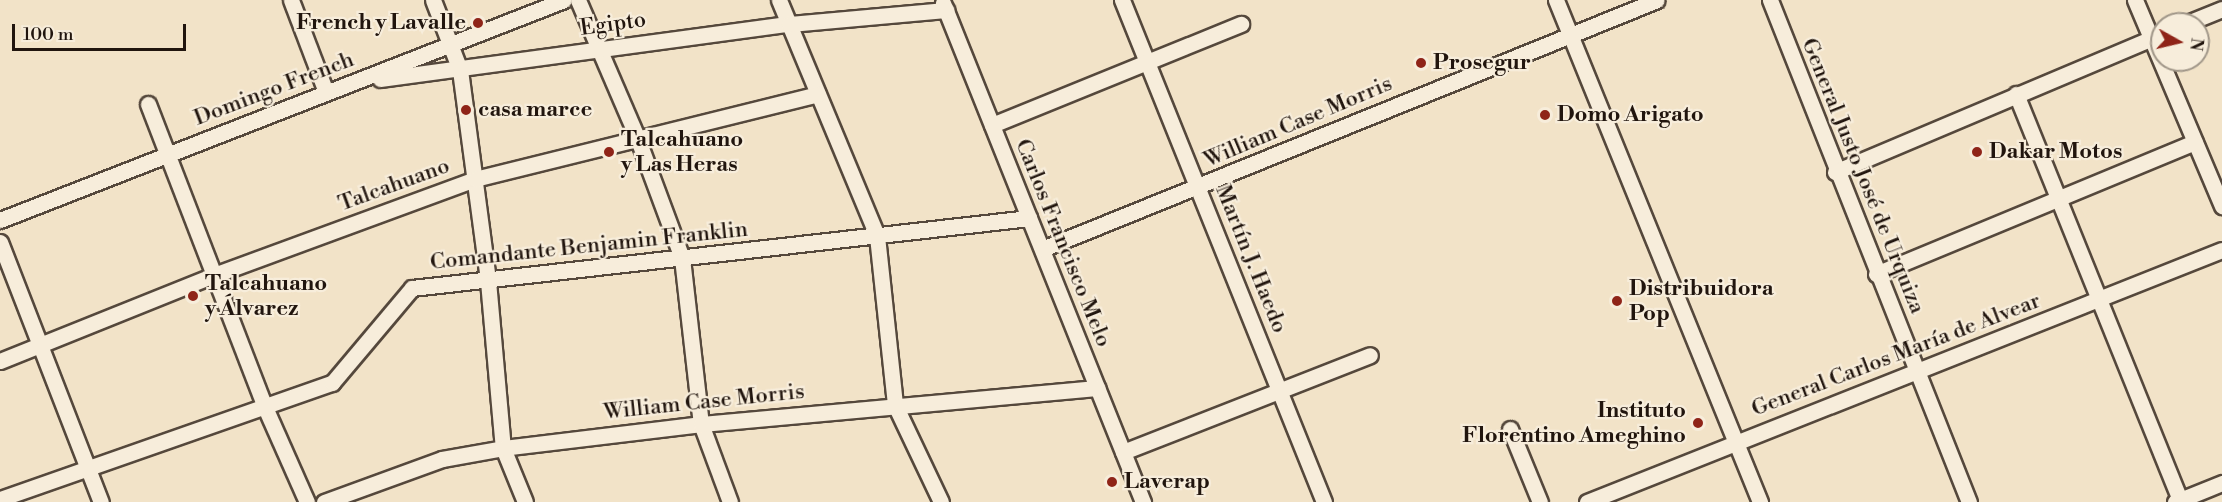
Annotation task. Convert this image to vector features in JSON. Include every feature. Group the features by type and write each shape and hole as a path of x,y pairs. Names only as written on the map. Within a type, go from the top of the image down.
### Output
{"street":[{"path":"291,0 326,92"},
{"path":"433,0 460,70 488,281 503,448 525,502"},
{"name":"Domingo French","path":"0,220 564,0"},
{"path":"578,0 637,137 682,258 701,424 730,502"},
{"path":"779,0 877,236 896,405 941,502"},
{"name":"Martín J. Haedo","path":"1122,0 1324,502"},
{"path":"1556,0 1760,502"},
{"name":"William Case Morris","path":"1042,249 1198,188 1570,33 1657,0"},
{"name":"General Justo José de Urquiza","path":"1770,0 1835,172 1917,369 1969,502"},
{"path":"2135,0 2150,25"},
{"name":"Egipto","path":"359,81 460,70 599,48 944,5"},
{"name":"Carlos Francisco Melo","path":"944,5 1143,502"},
{"path":"992,125 1241,24"},
{"path":"1835,172 2150,39"},
{"path":"2170,72 2195,142 2222,206"},
{"name":"Talcahuano","path":"0,361 40,348 214,274 475,179 818,94"},
{"path":"2016,94 2179,501 2222,483"},
{"path":"148,104 264,405 308,502"},
{"path":"1876,274 2195,142"},
{"name":"Comandante Benjamin Franklin","path":"0,500 264,405 332,383 412,288 1029,218"},
{"path":"0,242 101,502"},
{"name":"General Carlos María de Alvear","path":"1587,502 1917,369 2099,300 2222,250"},
{"path":"1123,452 1278,388 1370,355"},
{"name":"William Case Morris","path":"324,502 442,459 503,448 701,424 1097,388"},
{"path":"1510,429 1540,502"}],"place":[{"name":"French y Lavalle","path":"478,23"},
{"name":"Prosegur","path":"1421,63"},
{"name":"casa marce","path":"466,110"},
{"name":"Domo Arigato","path":"1545,115"},
{"name":"Talcahuano y Las Heras","path":"609,152"},
{"name":"Dakar Motos","path":"1977,152"},
{"name":"Talcahuano y Álvarez","path":"193,296"},
{"name":"Distribuidora Pop","path":"1617,301"},
{"name":"Instituto Florentino Ameghino","path":"1698,423"},
{"name":"Laverap","path":"1112,482"}]}
